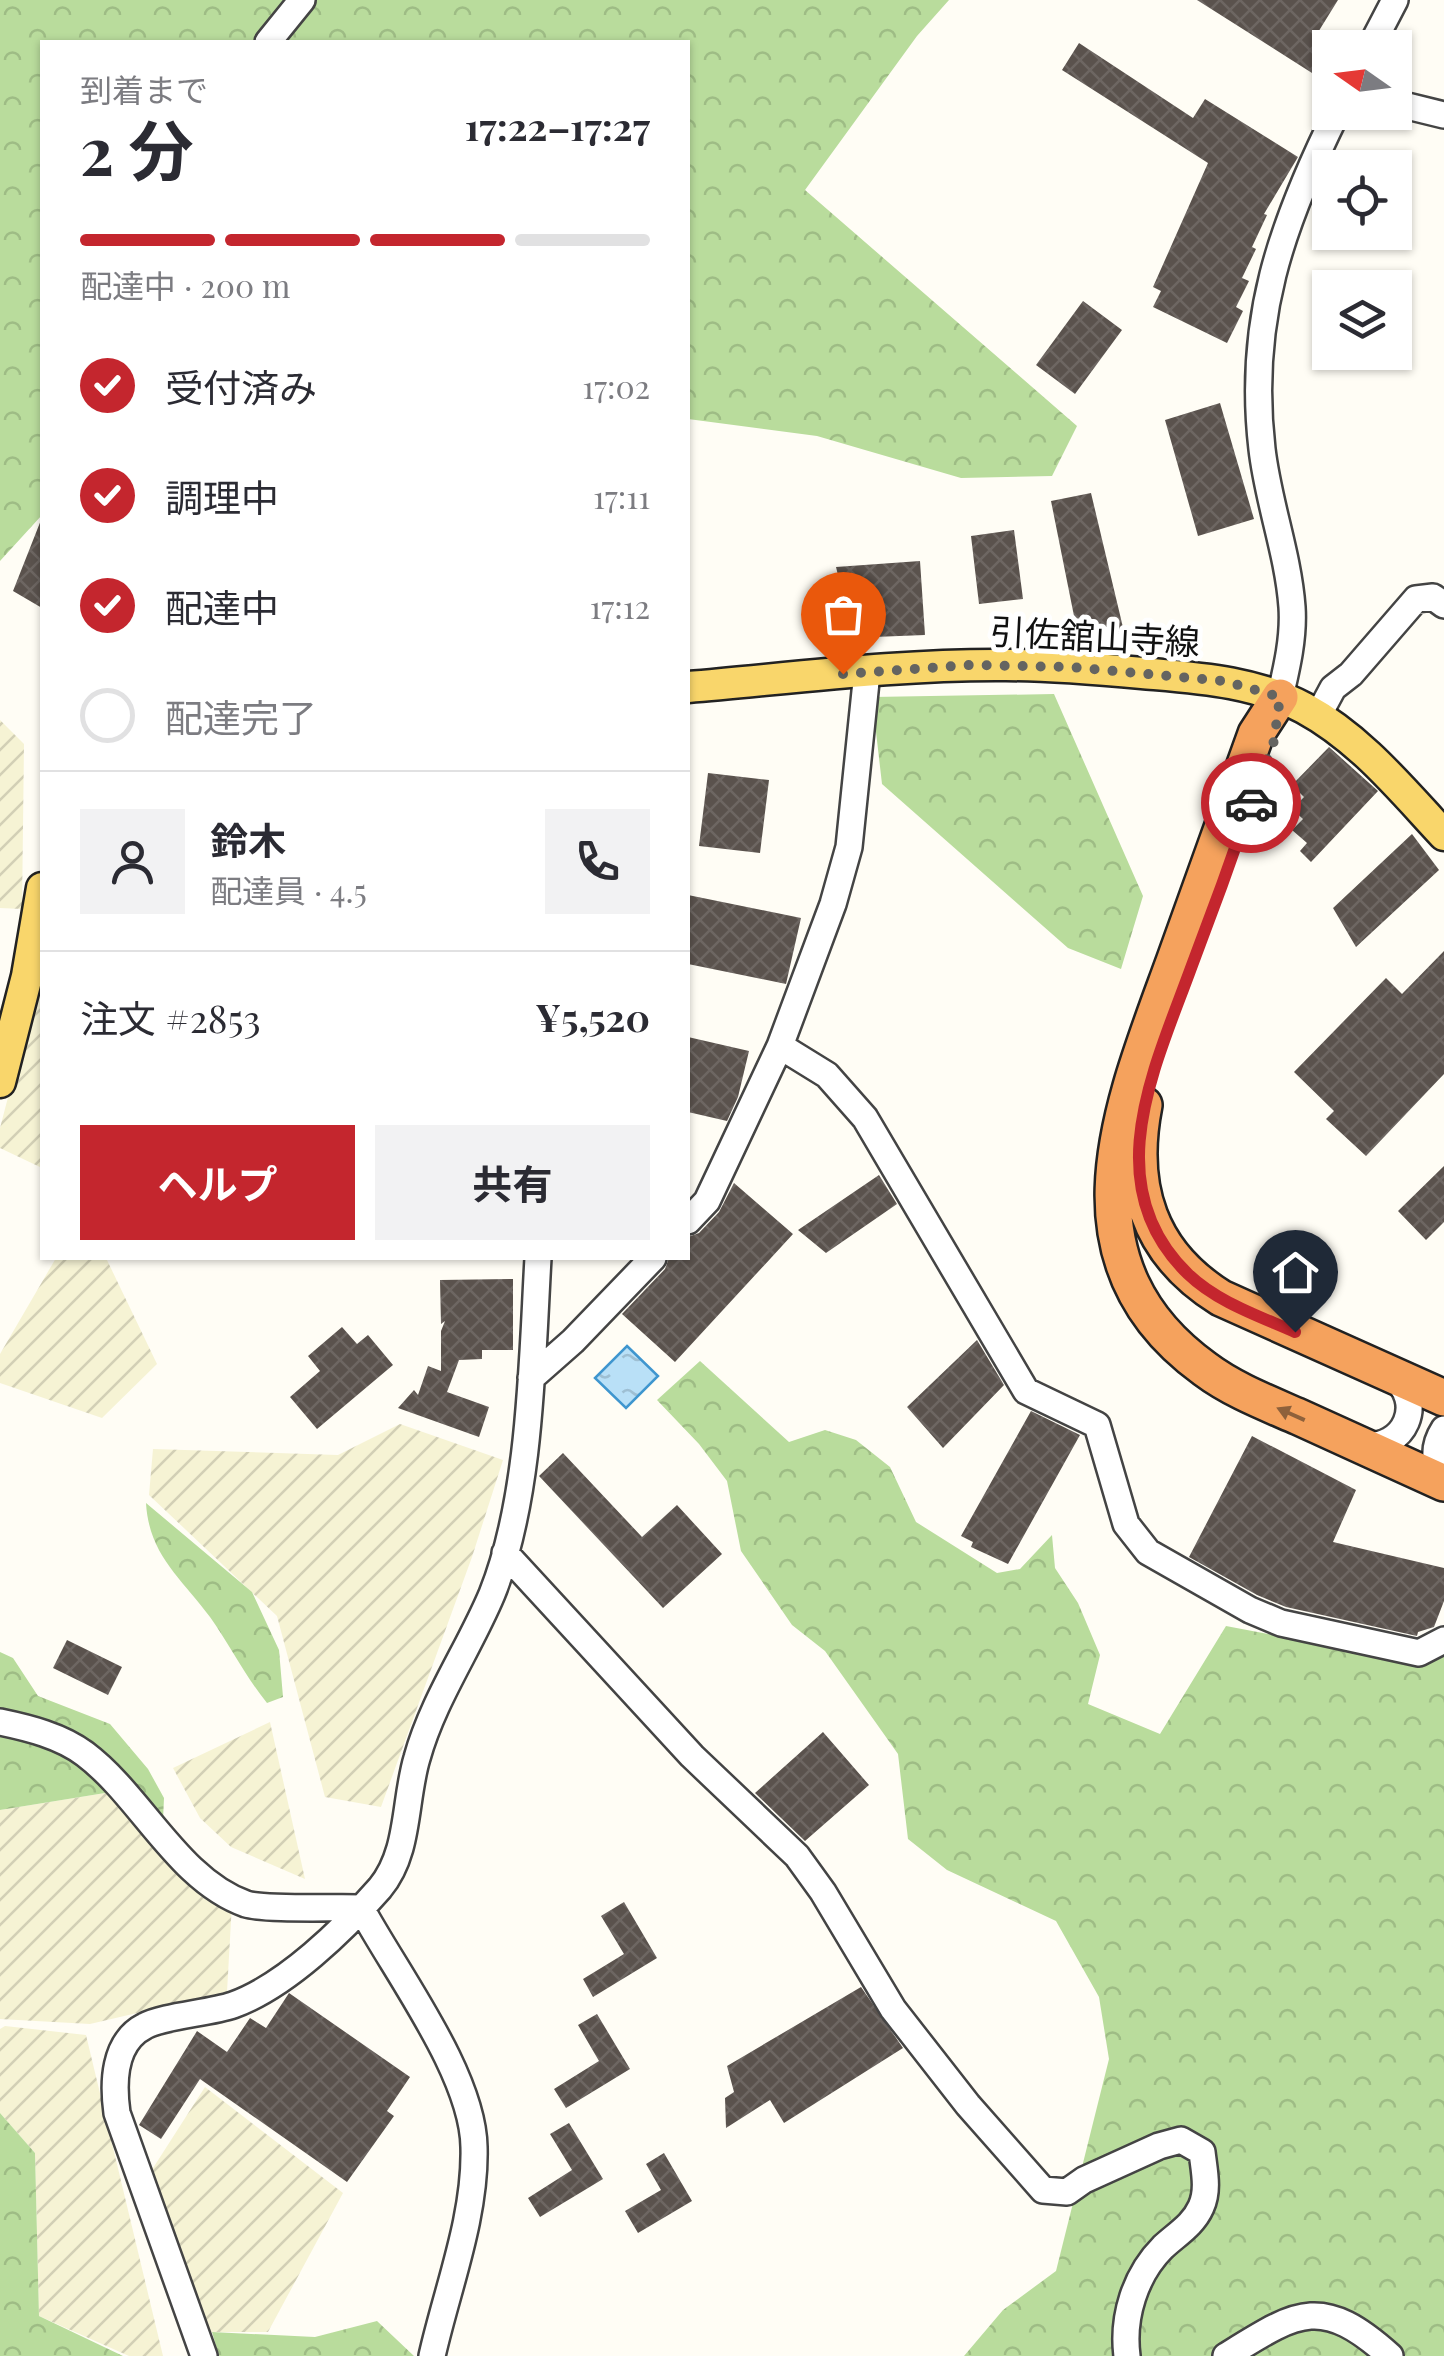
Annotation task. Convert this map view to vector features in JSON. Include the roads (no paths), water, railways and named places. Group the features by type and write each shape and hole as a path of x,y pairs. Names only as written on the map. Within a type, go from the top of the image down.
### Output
{"highway":[{"path":"1280,697 1274,741 1145,1099 1138,1145 1141,1188 1163,1244 1204,1288 1444,1398"},
{"path":"1280,697 1256,734 1136,1068 1114,1148 1112,1198 1120,1248 1152,1315 1185,1353 1225,1382 1444,1480"}],"main road":[{"name":"引佐舘山寺線","path":"690,687 970,665 1070,667 1224,681 1280,697 1318,716 1365,751 1444,835"},
{"path":"0,1082 27,976 40,900"}],"street":[{"path":"270,40 302,0"},
{"path":"1379,30 1395,0"},
{"path":"1412,108 1444,116"},
{"path":"1280,697 1292,610 1262,450 1260,344 1281,241 1306,175 1329,130"},
{"path":"1318,716 1333,688 1351,674 1416,599 1433,597 1444,605"},
{"path":"690,1219 707,1200 780,1046 832,904 849,847 867,672"},
{"path":"780,1046 828,1075 865,1118 1026,1390 1097,1425 1126,1524 1148,1552 1250,1610 1281,1623 1419,1653 1444,1640"},
{"path":"204,2356 118,2114 113,2085 118,2058 145,2026 238,2003 290,1973 361,1908 383,1884 396,1861 417,1758 430,1721 492,1594 506,1553 532,1378 538,1260"},
{"path":"532,1378 573,1342 651,1260"},
{"path":"1356,1443 1386,1444 1407,1424 1408,1394 1387,1372"},
{"path":"1444,1428 1435,1458 1444,1480"},
{"path":"506,1553 692,1756 797,1856 824,1892 893,2008 968,2106 1043,2190 1067,2192 1084,2180 1158,2146 1181,2140 1202,2152 1206,2184 1202,2206 1186,2230 1162,2248 1136,2284 1124,2335 1127,2356"},
{"path":"0,1722 36,1729 84,1753 172,1848 211,1884 248,1905 361,1908"},
{"path":"361,1908 445,2050 465,2101 474,2145 466,2219 432,2356"},
{"path":"1226,2356 1284,2320 1322,2314 1351,2324 1390,2356"}],"water":[{"path":"627,1346 658,1376 626,1408 595,1378"}]}
